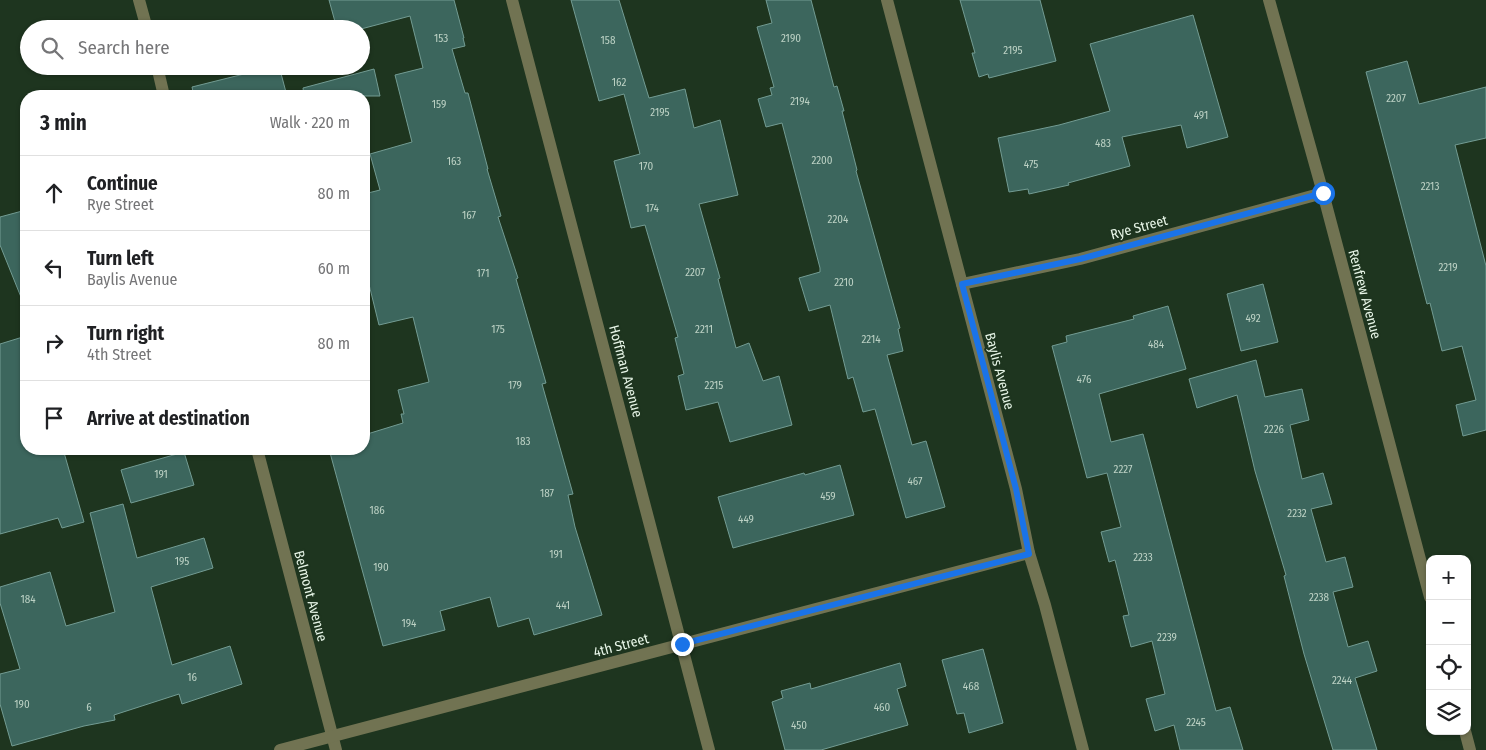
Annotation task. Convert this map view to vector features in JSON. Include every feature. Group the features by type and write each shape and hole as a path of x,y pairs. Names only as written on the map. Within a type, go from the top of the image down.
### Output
{"street":[{"path":"139,0 145,20"},
{"name":"Hoffman Avenue","path":"512,0 709,750"},
{"name":"Baylis Avenue","path":"887,0 1016,489 1029,554 1045,605 1083,750"},
{"name":"Renfrew Avenue","path":"1269,0 1323,193 1426,582"},
{"path":"159,75 163,90"},
{"name":"Rye Street","path":"962,284 1080,259 1323,193"},
{"name":"Belmont Avenue","path":"259,455 336,750"},
{"name":"4th Street","path":"280,750 1029,554"},
{"path":"1466,735 1470,750"}],"building":[{"path":"329,0 454,0 465,46 452,49 465,93 468,93 501,216 498,217 518,278 516,279 546,383 542,384 573,494 568,495 575,527 602,615 534,635 529,618 498,627 490,597 440,611 445,630 383,646 331,455 370,455 370,433 403,423 401,414 404,414 398,390 429,382 413,317 379,325 370,288 370,192 380,190 370,154 412,142 395,75 423,68 410,16 370,27 370,20 335,20"},
{"path":"571,0 619,0 649,98 685,89 694,128 720,120 738,195 699,204 720,278 718,279 736,348 749,343 763,381 779,376 792,425 730,442 718,402 686,410 678,376 684,374 675,338 678,337 645,225 631,228 614,161 640,154 624,94 599,101"},
{"path":"766,0 811,0 834,87 837,86 844,111 842,111 856,171 900,328 898,329 903,351 887,355 912,445 926,441 945,507 906,518 875,409 863,412 853,377 848,379 830,305 809,311 799,278 820,272 820,268 782,123 766,127 758,99 772,95 770,88 774,87 757,27 772,23"},
{"path":"960,0 1040,0 1056,61 989,78 988,74 979,77 972,53 975,53"},
{"path":"1193,15 1228,137 1187,148 1181,125 1122,137 1130,166 1068,183 1069,185 1029,194 1028,189 1009,192 998,138 1059,125 1110,111 1090,44"},
{"path":"1407,61 1419,104 1486,87 1486,138 1455,145 1486,266 1486,430 1463,436 1456,405 1476,400 1462,346 1442,351 1430,303 1427,304 1366,72"},
{"path":"374,69 380,96 370,96 370,90 303,90 303,88 352,75 370,75 370,70"},
{"path":"240,75 281,75 285,90 193,90 192,87"},
{"path":"20,212 20,295 0,245 0,217"},
{"path":"1263,284 1278,342 1241,351 1227,294"},
{"path":"1168,306 1186,369 1099,394 1111,442 1143,434 1216,711 1230,707 1243,750 1180,750 1174,725 1155,731 1146,699 1165,694 1152,641 1131,647 1123,616 1129,615 1115,560 1109,562 1101,532 1121,527 1107,473 1087,478 1052,346 1067,342 1066,336 1134,319 1133,316"},
{"path":"20,338 20,455 65,455 84,522 62,528 58,518 0,534 0,344"},
{"path":"1256,360 1265,397 1302,389 1309,420 1290,425 1302,479 1323,473 1332,504 1311,509 1326,562 1345,557 1353,587 1333,592 1348,647 1368,641 1377,671 1355,678 1377,750 1333,750 1304,654 1284,576 1286,575 1255,471 1237,395 1197,408 1189,379"},
{"path":"174,455 185,455 194,485 131,503 121,470"},
{"path":"840,465 854,515 733,548 718,497"},
{"path":"123,504 137,558 204,538 213,568 151,587 172,665 230,646 242,684 182,704 179,694 114,715 115,720 84,726 12,746 0,704 0,674 20,669 0,603 0,587 50,572 66,626 115,612 90,513"},
{"path":"983,649 1003,723 969,733 964,713 957,714 942,660"},
{"path":"900,663 906,686 897,689 908,725 821,750 785,750 772,702 783,698 781,691 810,683 811,689"}],"route":[{"path":"682,644 1029,554 1016,489 962,284 1080,259 1323,193"}]}
